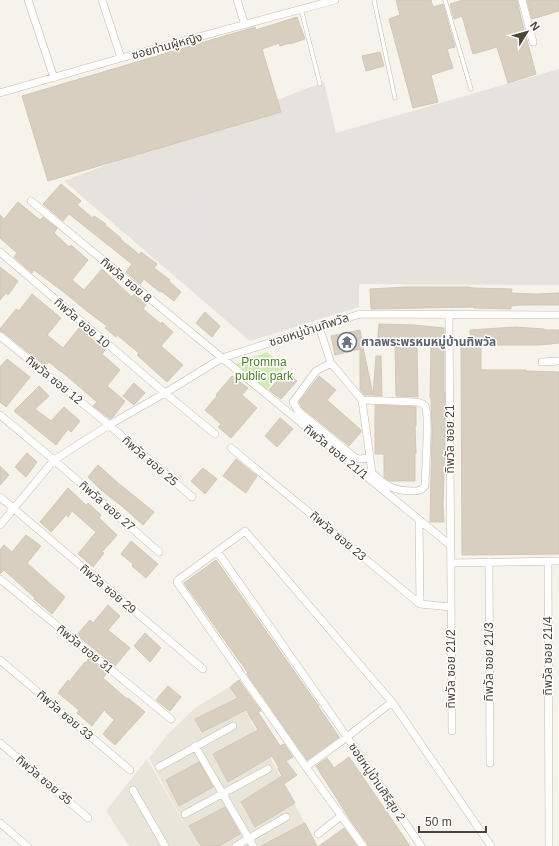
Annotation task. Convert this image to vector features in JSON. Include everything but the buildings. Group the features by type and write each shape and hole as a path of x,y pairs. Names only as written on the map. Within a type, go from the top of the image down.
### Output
{"street":[{"path":"28,0 54,78"},
{"path":"102,0 121,58"},
{"path":"237,0 245,25"},
{"name":"ซอยท่านผู้หญิง","path":"0,93 121,58 335,0"},
{"path":"522,0 533,42"},
{"name":"ทิพวัล ซอย 8","path":"31,201 222,358"},
{"name":"ทิพวัล ซอย 10","path":"0,252 165,393"},
{"name":"ซอยหมู่บ้านทิพวัล","path":"0,525 54,460 108,425 165,393 222,358 360,314 559,315"},
{"name":"ทิพวัล ซอย 21","path":"449,314 450,563"},
{"path":"319,327 331,363 362,400 372,473 387,486 402,491 420,490 423,488 425,486 427,437 426,410 424,405 417,402 362,400"},
{"name":"ทิพวัล ซอย 12","path":"0,336 108,425"},
{"name":"ทิพวัล ซอย 21/1","path":"222,358 450,545"},
{"path":"542,362 559,361"},
{"path":"331,363 316,371 293,402 298,410 354,457 359,459 369,458"},
{"path":"165,393 215,434"},
{"name":"ทิพวัล ซอย 27","path":"0,415 159,552"},
{"name":"ทิพวัล ซอย 25","path":"108,425 192,497"},
{"name":"ทิพวัล ซอย 23","path":"231,448 420,604"},
{"name":"ทิพวัล ซอย 29","path":"0,497 203,669"},
{"path":"419,520 420,604 451,607"},
{"path":"363,846 177,582 243,532 246,531 392,702 491,846"},
{"name":"ซอยหมู่บ้านศิรีสุข 2","path":"217,551 421,846"},
{"name":"ทิพวัล ซอย 21/4","path":"548,561 549,846"},
{"path":"450,563 559,561"},
{"name":"ทิพวัล ซอย 21/3","path":"489,562 490,763"},
{"name":"ทิพวัล ซอย 21/2","path":"450,563 452,731"},
{"name":"ทิพวัล ซอย 31","path":"0,579 171,719"},
{"name":"ทิพวัล ซอย 33","path":"0,660 130,770"},
{"path":"306,767 392,702"},
{"path":"159,767 233,726"},
{"name":"ทิพวัล ซอย 35","path":"0,743 88,818"},
{"path":"195,746 253,846"},
{"path":"185,814 268,769"},
{"path":"133,790 165,846"},
{"path":"318,834 342,816"},
{"path":"236,846 286,818"},
{"path":"0,823 27,846"}],"lane":[{"path":"374,0 395,98"},
{"path":"445,0 471,89"},
{"path":"301,9 320,84"}],"shaded area":[{"path":"559,69 559,285 359,284 359,307 250,341 64,181 324,82 336,133"},
{"path":"212,192 219,238 186,244 182,237 164,249 152,202"},
{"path":"231,686 317,846 129,846 106,811 147,759 187,829 149,758 168,734 195,708"}],"green space":[{"name":"Promma public park","path":"267,352 285,367 267,390 236,364"}],"place":[{"name":"ศาลพระพรหมหมู่บ้านทิพวัล","path":"347,342"}]}
